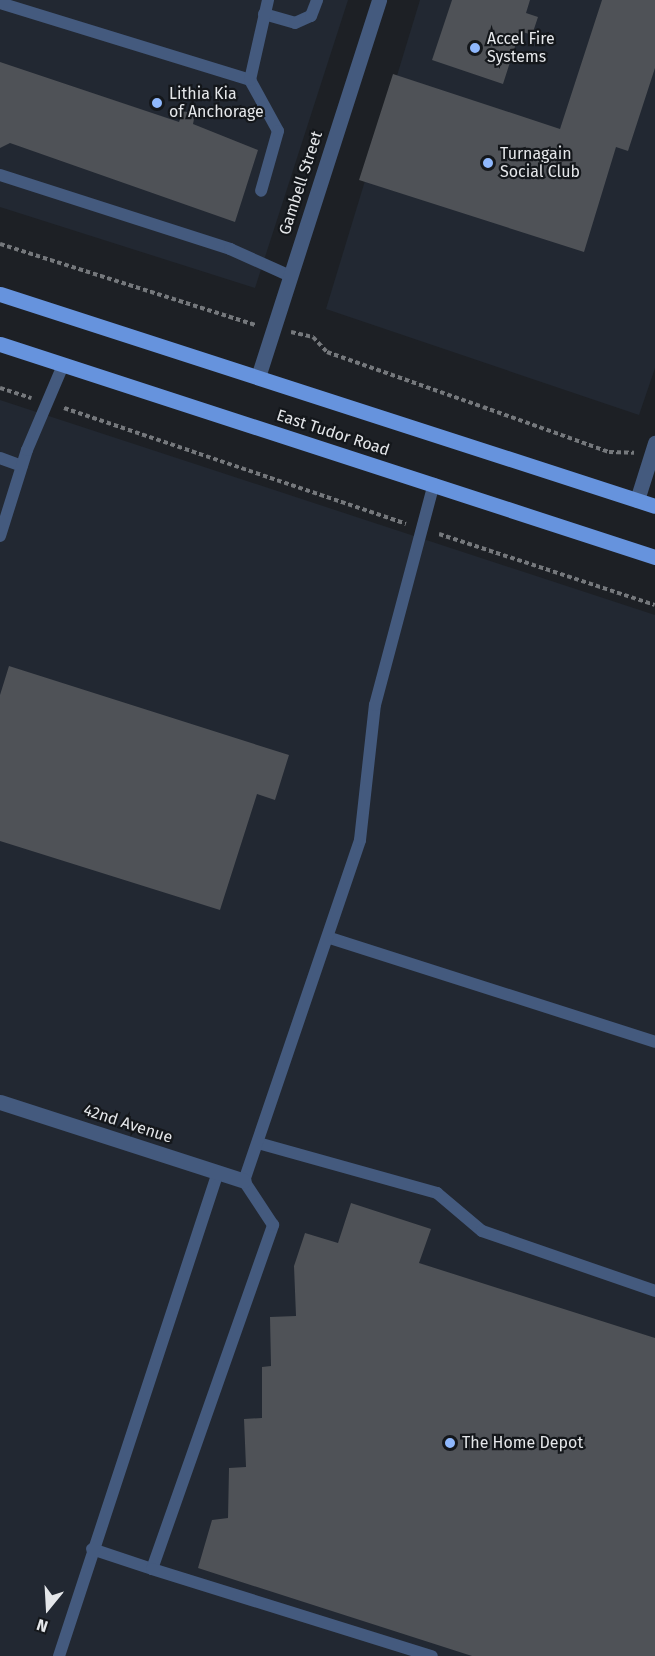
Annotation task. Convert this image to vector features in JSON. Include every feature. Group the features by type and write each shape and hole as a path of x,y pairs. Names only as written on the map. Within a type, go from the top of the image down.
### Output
{"main road":[{"name":"East Tudor Road","path":"0,294 655,506"},
{"name":"East Tudor Road","path":"0,344 655,557"}],"street":[{"name":"Gambell Street","path":"258,377 379,0"},
{"path":"637,500 653,451"},
{"name":"42nd Avenue","path":"0,1102 244,1181"}],"lane":[{"path":"261,191 278,131 250,80 268,0"},
{"path":"264,14 295,23 311,16 317,0"},
{"path":"0,3 250,80"},
{"path":"0,175 230,249 290,276"},
{"path":"0,536 22,465 63,365"},
{"path":"0,458 22,465"},
{"path":"152,1569 273,1225 244,1181 330,938 360,840 375,705 435,484"},
{"path":"330,938 655,1042"},
{"path":"258,1143 437,1193 482,1231 655,1291"},
{"path":"59,1656 92,1549 218,1172"},
{"path":"92,1549 432,1656"}],"path":[{"path":"0,244 274,329 313,337 327,352 609,452 653,451"},
{"path":"0,388 655,604"}],"shaded area":[{"name":"Lithia Kia of Anchorage","path":"0,0 348,0 255,288 0,207"},
{"path":"420,0 655,0 655,368 639,415 326,309"},
{"path":"0,400 655,615 655,1656 0,1656"}],"building":[{"name":"Accel Fire Systems","path":"452,0 530,0 526,13 538,17 532,35 520,31 503,84 432,60"},
{"name":"Turnagain Social Club","path":"602,0 655,0 655,68 628,151 616,147 584,252 359,180 393,74 560,129"},
{"name":"Lithia Kia of Anchorage","path":"0,62 179,122 183,111 195,114 193,124 258,150 235,222 10,143 0,148"},
{"path":"9,666 289,755 275,800 257,794 220,910 0,841 0,695"},
{"name":"The Home Depot","path":"351,1203 431,1229 419,1263 655,1338 655,1656 472,1656 198,1568 212,1520 228,1518 229,1468 246,1467 244,1419 262,1418 262,1367 271,1366 270,1317 296,1316 294,1266 305,1233 338,1243"}],"place":[{"name":"Accel Fire Systems","path":"475,48"},
{"name":"Lithia Kia of Anchorage","path":"157,103"},
{"name":"Turnagain Social Club","path":"488,163"},
{"name":"The Home Depot","path":"450,1443"}]}
